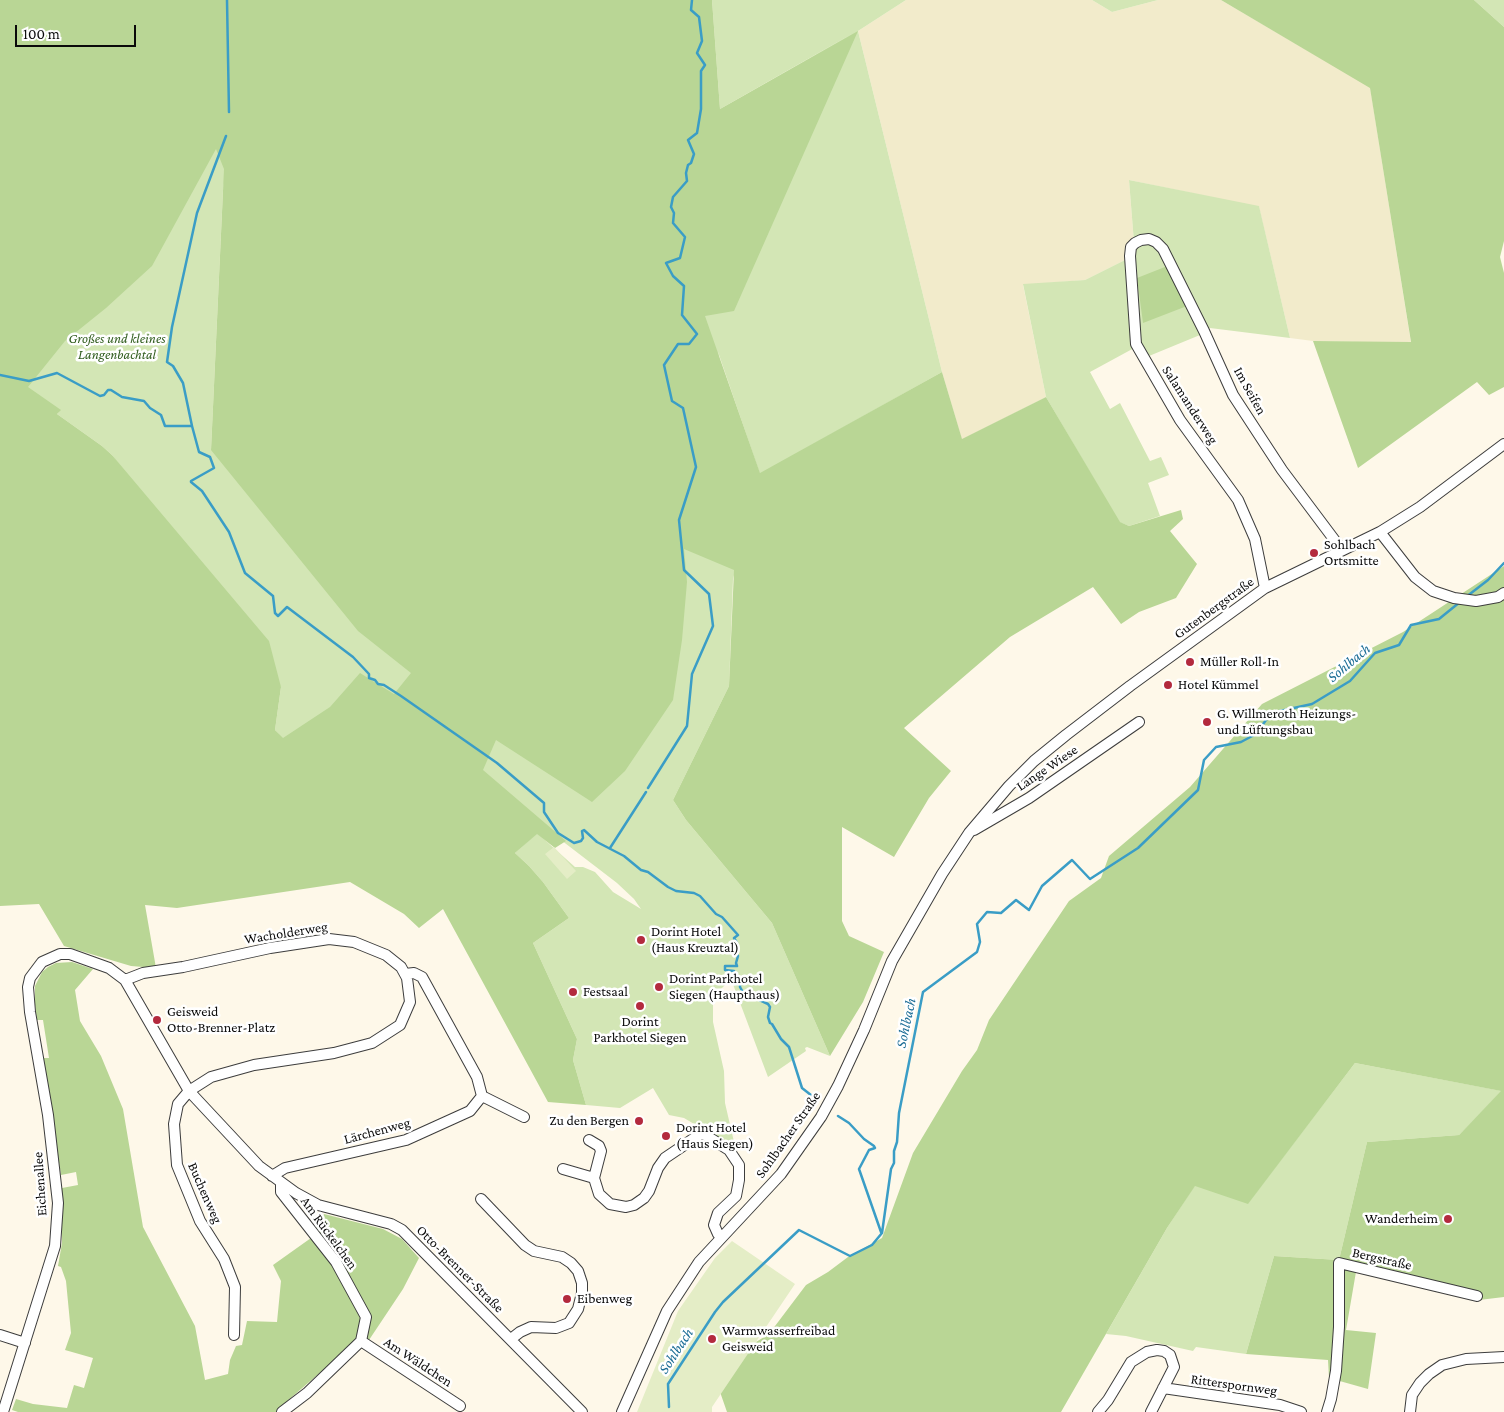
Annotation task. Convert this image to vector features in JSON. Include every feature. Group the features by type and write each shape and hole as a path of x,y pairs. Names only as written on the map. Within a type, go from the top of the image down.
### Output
{"street":[{"name":"Salamanderweg","path":"1149,240 1141,240 1131,247 1136,344 1180,420 1238,500 1255,539 1265,588"},
{"name":"Im Seifen","path":"1149,240 1156,242 1163,249 1233,395 1282,470 1342,550"},
{"name":"Gutenbergstraße","path":"969,833 1009,786 1034,761 1130,686 1265,588 1380,532 1420,507 1504,444"},
{"path":"1380,532 1415,577 1433,591 1454,598 1476,601 1501,595"},
{"name":"Lange Wiese","path":"969,833 1029,798 1139,722"},
{"name":"Sohlbacher Straße","path":"622,1412 667,1311 698,1262 781,1174 821,1118 864,1030 892,961 942,874 969,833"},
{"name":"Wacholderweg","path":"125,980 143,973 184,967 270,948 329,939 354,942 378,952 392,959 406,974"},
{"name":"Eichenallee","path":"4,1412 55,1246 58,1203 48,1115 30,1012 28,987 30,978 42,962 49,957 70,954 109,968 125,980"},
{"path":"189,1091 211,1077 254,1065 334,1053 372,1043 400,1025 410,1002 406,974 414,972 422,977 477,1077 482,1096 524,1117"},
{"name":"Otto-Brenner-Straße","path":"125,980 189,1091 258,1166 276,1180 318,1205 391,1224 402,1230 582,1412"},
{"name":"Buchenweg","path":"189,1091 178,1104 174,1124 177,1165 200,1221 224,1259 235,1288 234,1335"},
{"name":"Lärchenweg","path":"276,1180 285,1168 406,1140 470,1111 482,1096"},
{"path":"589,1140 600,1146 601,1150 594,1178 599,1194 610,1204 626,1207 634,1205 644,1198 649,1191 658,1168 665,1158 702,1133 730,1150 738,1166 739,1180 736,1196 718,1213 714,1225 718,1234 722,1237"},
{"path":"563,1169 594,1178"},
{"name":"Am Rückelchen","path":"276,1180 281,1192 336,1262 366,1317 361,1341"},
{"path":"481,1199 525,1245 534,1251 562,1257 571,1262 578,1271 582,1283 582,1294 578,1309 569,1323 556,1328 531,1326 511,1339"},
{"name":"Bergstraße","path":"1327,1412 1332,1399 1336,1371 1339,1327 1339,1263 1477,1296"},
{"path":"0,1335 25,1343"},
{"path":"282,1412 307,1393 361,1341"},
{"name":"Am Wäldchen","path":"361,1341 460,1406"},
{"path":"1098,1412 1108,1400 1131,1362 1138,1357 1157,1350 1170,1355 1174,1367 1151,1412"},
{"path":"1410,1412 1412,1396 1420,1383 1442,1365 1466,1359 1504,1356"},
{"name":"Ritterspornweg","path":"1163,1388 1280,1405 1301,1412"}],"shaded area":[{"path":"906,0 1092,0 1112,12 1158,0 1221,0 1370,87 1411,343 1313,341 1290,338 1259,207 1129,180 1135,255 1085,280 1023,285 1046,397 962,440 942,372 858,31"}],"green space":[{"path":"0,0 712,0 720,109 858,31 734,311 705,316 760,473 942,372 962,439 1046,397 1120,522 1129,526 1181,510 1183,519 1170,531 1197,564 1176,598 1139,612 1121,624 1093,587 1010,637 904,728 951,771 929,798 894,857 842,827 842,921 849,936 884,952 863,1002 830,1056 772,923 686,820 673,800 729,686 734,570 684,549 687,582 682,640 673,700 625,771 592,802 496,740 483,770 566,841 555,848 537,834 515,853 543,882 569,918 533,943 577,1039 573,1060 586,1105 548,1102 443,909 419,928 404,914 350,882 177,908 145,905 156,968 131,966 64,946 39,904 0,906","holes":["216,149 224,169 211,450 358,631 411,673 394,694 360,673 330,707 283,738 275,730 281,687 269,641 112,455 57,414 61,410 28,387 65,341 106,308 152,266"]},
{"name":"Großes und kleines Langenbachtal","path":"712,0 906,0 858,31 942,372 760,474 718,352 752,506 733,579 729,686 673,800 686,820 772,923 830,1056 807,1047 805,1048 806,1051 768,1077 731,979 713,997 713,1022 724,1071 725,1103 734,1142 728,1144 684,1118 669,1115 653,1088 620,1108 586,1105 573,1060 577,1039 533,943 569,918 543,882 515,853 537,833 575,867 583,867 595,872 613,892 641,909 634,899 617,883 544,827 283,739 275,730 281,687 112,455 57,414 60,410 2,379 0,320 239,79 223,190 211,450 655,473 716,112 857,31 720,109"},
{"path":"1092,0 1158,0 1112,12"},
{"path":"1221,0 1474,0 1504,27 1504,241 1500,257 1504,273 1504,387 1489,395 1477,382 1358,468 1313,341 1411,342 1370,88"},
{"path":"1474,0 1504,0 1504,27"},
{"path":"1129,180 1259,206 1290,338 1210,328 1200,335 1149,356 1136,347 1090,372 1110,409 1120,403 1150,461 1161,457 1169,475 1148,483 1160,516 1129,526 1119,522 1046,397 1023,284 1085,280 1135,255"},
{"path":"1170,265 1187,306 1143,323 1137,278"},
{"path":"1504,566 1504,1297 1479,1300 1357,1266 1346,1330 1376,1333 1368,1389 1329,1378 1328,1360 1246,1354 1274,1256 1339,1260 1367,1142 1459,1135 1501,1091 1355,1063 1248,1204 1195,1186 1167,1228 1061,1412 727,1412 712,1369 769,1334 806,1285 848,1257 882,1238 913,1153 962,1071 977,1050 989,1020 1069,901 1101,878 1109,856 1190,787 1262,704 1403,632"},
{"path":"554,847 576,871 567,879 545,854"},
{"path":"72,962 93,969 75,990 80,1021 101,1056 123,1109 143,1227 195,1326 205,1380 228,1374 230,1360 236,1346 242,1345 247,1321 277,1322 281,1281 273,1265 311,1238 324,1214 383,1229 402,1239 419,1258 403,1289 369,1340 351,1346 277,1412 18,1412 12,1410 16,1399 33,1404 67,1408 74,1385 84,1388 93,1358 65,1350 71,1333 66,1281 61,1267 58,1266 62,1243 62,1188 78,1185 76,1172 61,1175 43,1058 49,1058 43,1020 37,1020 35,1005 35,986 42,972 56,963"},
{"path":"1355,1063 1502,1091 1459,1135 1367,1142 1339,1260 1274,1256 1246,1354 1196,1347 1193,1351 1126,1336 1106,1334 1167,1228 1195,1185 1248,1203"},
{"name":"Warmwasserfreibad Geisweid","path":"732,1241 795,1284 712,1407 712,1412 637,1412 678,1311 715,1258"}],"waterway":[{"path":"227,0 229,112"},
{"path":"648,788 687,726 692,674 713,626 709,594 684,570 679,520 696,467 683,408 672,401 664,365 678,344 689,344 697,334 682,315 684,286 673,276 666,263 680,258 685,237 673,223 674,213 671,207 673,197 687,181 688,165 691,163 694,154 688,140 697,133 701,109 701,71 705,65 697,53 702,41 699,17 691,10 692,0"},
{"path":"192,426 183,383 173,366 167,362 172,327 197,213 226,136"},
{"path":"0,375 29,381 57,373 100,396 111,390 122,397 144,401 150,408 161,415 165,426 192,426 199,452 210,457 214,468 191,482 202,491 229,532 245,573 273,596 275,613 278,616 287,607 353,657 369,674 369,678 401,696 497,763 544,803 544,812 558,833 574,843 581,841 583,838 582,831 584,830 597,842 624,856 641,870 648,872 668,887 676,891 694,893 700,896 738,935 734,938 737,943 737,966 725,966 725,970 734,971 737,984 740,983 745,996 753,997 768,1004 770,1007 768,1017 770,1023 789,1047 802,1088 816,1099"},
{"name":"Sohlbach","path":"1466,597 1488,580 1504,563"},
{"name":"Sohlbach","path":"669,1407 668,1384 715,1312 723,1302 799,1230 850,1256 872,1245 882,1233 891,1169 894,1163 894,1151 897,1142 899,1113 923,992 977,952 980,942 977,924 987,912 1001,913 1016,900 1029,910 1042,886 1072,860 1090,879 1138,848 1198,790 1204,760 1216,747 1241,742 1256,734 1271,713 1312,704 1350,681 1375,653 1399,645 1411,625 1439,619 1460,602"},
{"path":"610,848 646,792"},
{"path":"838,1116 849,1123 875,1148 869,1150 859,1169 881,1232"}],"place":[{"name":"Sohlbach Ortsmitte","path":"1314,553"},
{"name":"Müller Roll-In","path":"1190,662"},
{"name":"Hotel Kümmel","path":"1168,685"},
{"name":"G. Willmeroth Heizungs- und Lüftungsbau","path":"1207,722"},
{"name":"Dorint Hotel (Haus Kreuztal)","path":"641,940"},
{"name":"Dorint Parkhotel Siegen (Haupthaus)","path":"659,987"},
{"name":"Festsaal","path":"573,992"},
{"name":"Dorint Parkhotel Siegen","path":"640,1006"},
{"name":"Geisweid Otto-Brenner-Platz","path":"157,1020"},
{"name":"Zu den Bergen","path":"639,1121"},
{"name":"Dorint Hotel (Haus Siegen)","path":"666,1136"},
{"name":"Wanderheim","path":"1448,1219"},
{"name":"Eibenweg","path":"567,1299"},
{"name":"Warmwasserfreibad Geisweid","path":"712,1339"}]}
